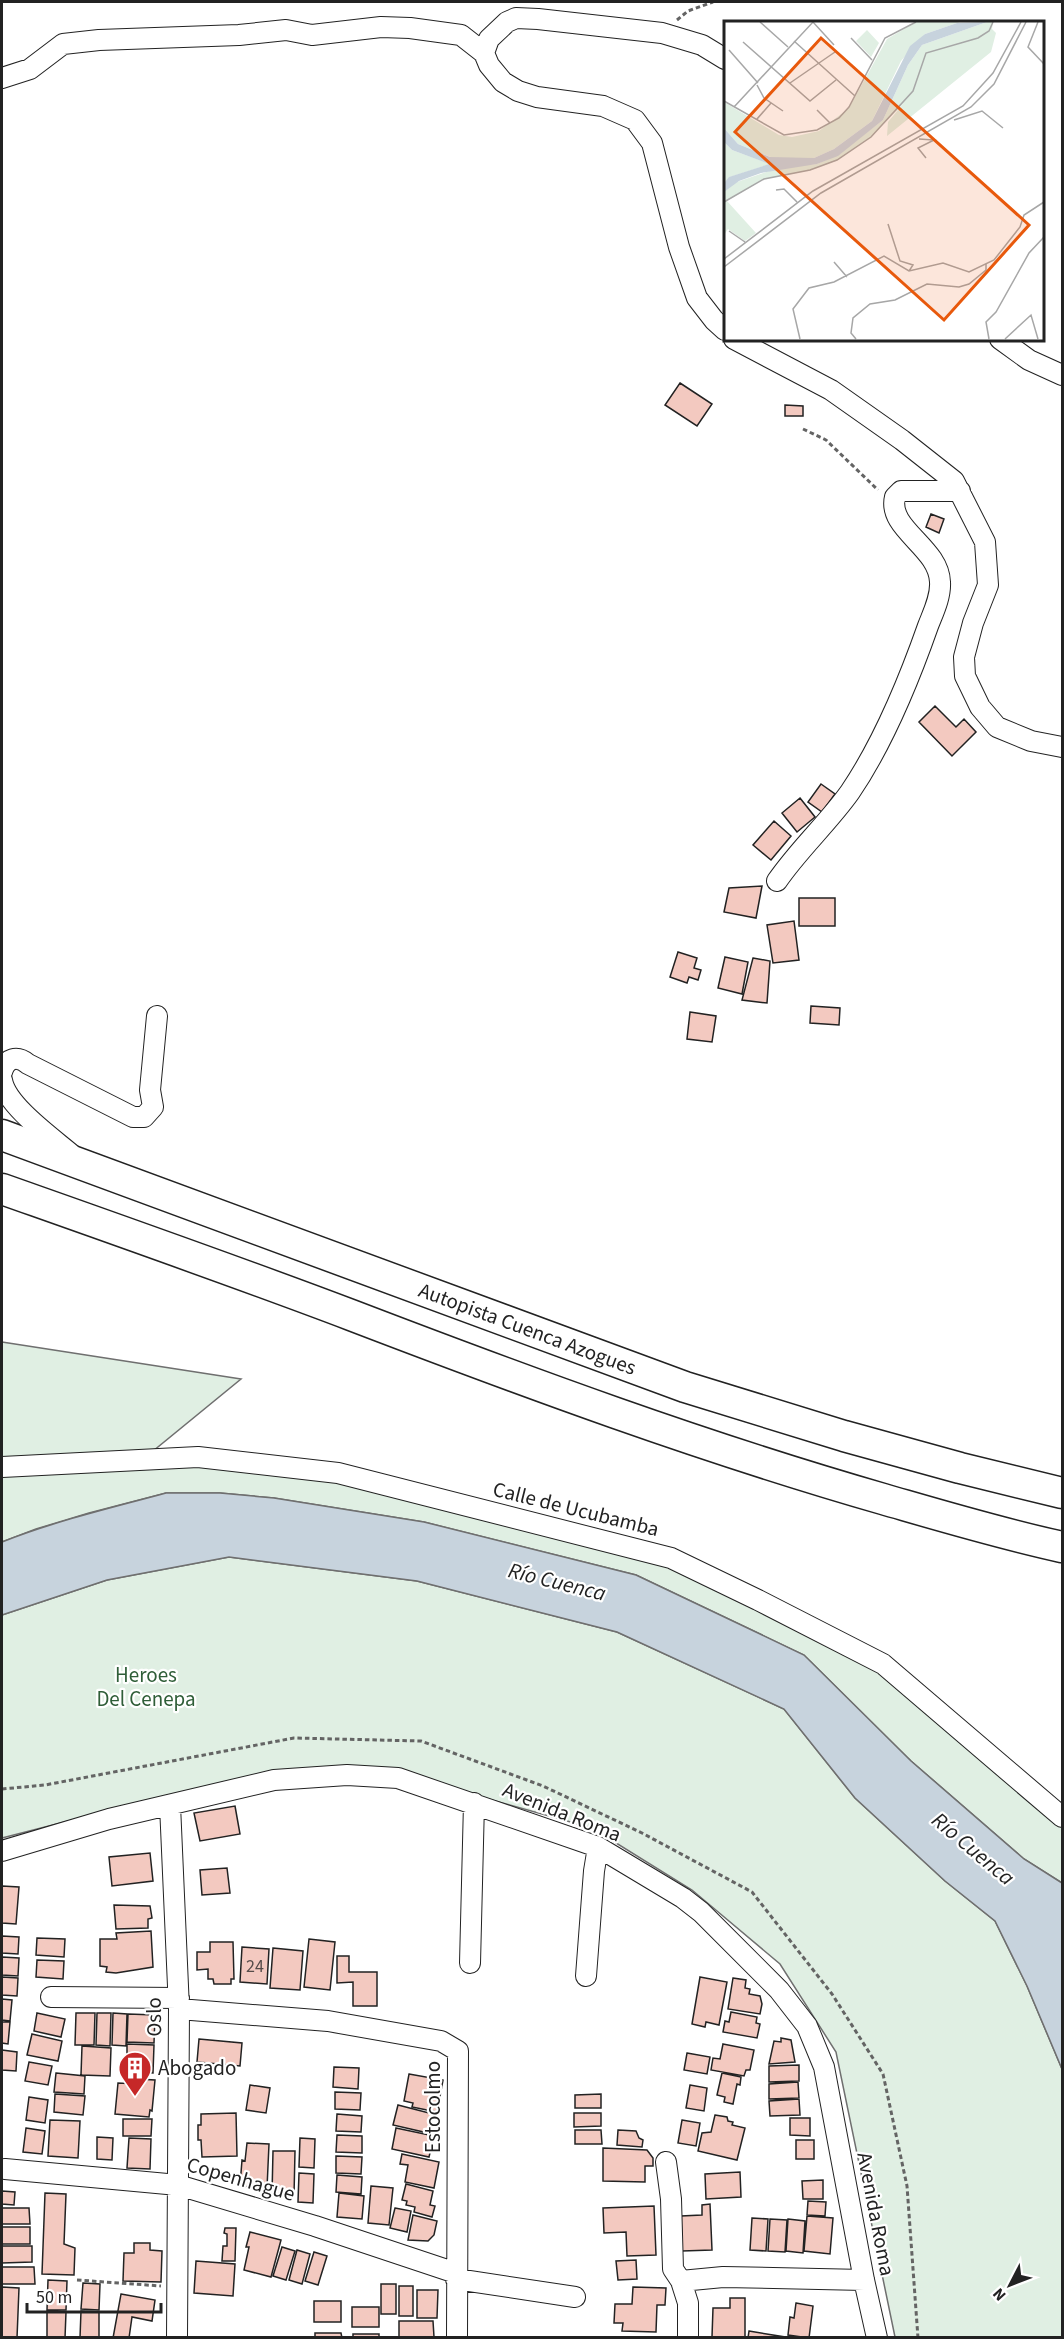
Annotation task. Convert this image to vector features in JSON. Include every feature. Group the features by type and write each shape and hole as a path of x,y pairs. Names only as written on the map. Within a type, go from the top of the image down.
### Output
{"highway":[{"name":"Autopista Cuenca Azogues","path":"2,1135 685,1387 873,1444 1062,1493"},
{"path":"2,1189 166,1246 494,1370 686,1438 898,1503 1062,1546"}],"street":[{"path":"484,53 489,39 507,22 516,18 585,23 662,33 702,45 724,58"},
{"path":"2,78 30,69 63,44 99,40 239,35 286,30 312,34 381,27 461,35 484,53 489,65 503,82 518,91 537,97 603,106 635,120 652,143 679,247 697,298 724,329"},
{"path":"735,340 831,390 902,440 954,481 985,542 988,585 973,623 964,657 965,676 980,707 997,727 1031,741 1062,747"},
{"path":"1001,340 1029,360 1062,375"},
{"path":"777,881 850,792 877,746 919,651 938,601 940,581 933,559 899,521 894,511 895,497 901,491 960,491"},
{"path":"2,1072 4,1065 12,1058 21,1058 28,1064 133,1117 144,1117 153,1107 150,1090 157,1016"},
{"path":"2,1080 3,1088 13,1101 82,1164"},
{"name":"Calle de Ucubamba","path":"2,1467 198,1457 338,1473 671,1558 883,1664 1062,1817"},
{"name":"Avenida Roma","path":"2,1851 109,1819 274,1780 347,1775 398,1778 598,1847 683,1898 702,1912 778,1990 807,2026 824,2067 877,2337"},
{"path":"470,1963 474,1803"},
{"name":"Oslo","path":"170,1804 179,2003 177,2337"},
{"path":"586,1976 598,1847"},
{"path":"51,1997 179,2003"},
{"name":"Estocolmo","path":"179,2003 328,2021 441,2041 458,2051 457,2337"},
{"path":"666,2162 671,2199 673,2269 681,2281 688,2303 687,2337"},
{"name":"Copenhague","path":"6,2169 178,2185 315,2226 456,2276 575,2297"},
{"path":"681,2281 723,2277 864,2280"}],"path":[{"path":"662,33 688,11 713,2"},
{"path":"803,429 826,440 869,484 894,502"},
{"path":"2,1789 45,1785"},
{"path":"77,2280 177,2288"}],"green space":[{"path":"2,1342 241,1379 153,1451 2,1458"},
{"path":"198,1457 338,1473 671,1558 883,1664 1062,1817 1062,1883 1024,1859 911,1761 804,1655 636,1575 424,1522 274,1498 220,1493 166,1493 89,1513 2,1542 2,1467"},
{"name":"Heroes Del Cenepa","path":"229,1557 417,1581 617,1632 784,1709 855,1798 945,1881 995,1921 1027,1986 1062,2069 1062,2337 895,2337 836,2052 780,1964 692,1890 592,1828 488,1799 400,1770 84,1817 2,1838 2,1615 107,1580"}],"water":[{"name":"Río Cuenca","path":"166,1493 220,1493 274,1498 424,1522 636,1575 804,1655 911,1761 1024,1859 1062,1883 1062,2069 1027,1986 995,1921 945,1881 855,1798 784,1709 617,1632 417,1581 229,1557 107,1580 2,1615 2,1542 63,1521"}],"building":[{"path":"680,383 712,404 697,426 665,405"},
{"path":"785,405 803,406 803,416 785,416"},
{"path":"931,514 944,519 939,533 926,527"},
{"path":"935,706 956,727 964,719 976,732 952,756 919,722"},
{"path":"821,784 835,794 822,812 808,802"},
{"path":"800,798 815,817 797,832 782,813"},
{"path":"774,821 791,836 771,860 753,845"},
{"path":"762,886 756,918 724,912 729,888"},
{"path":"799,898 835,898 835,926 799,926"},
{"path":"794,921 799,960 773,963 767,925"},
{"path":"678,952 697,958 694,968 701,970 698,980 689,977 687,983 670,977"},
{"path":"725,957 748,962 742,994 718,988"},
{"path":"753,958 770,961 767,1003 742,1000"},
{"path":"811,1006 840,1008 839,1025 810,1023"},
{"path":"690,1012 716,1016 712,1042 687,1039"},
{"path":"235,1806 240,1834 200,1841 194,1813"},
{"path":"150,1853 153,1881 112,1886 109,1857"},
{"path":"227,1868 230,1893 202,1895 200,1870"},
{"path":"2,1886 19,1887 16,1924 2,1923"},
{"path":"114,1905 150,1906 152,1918 148,1919 148,1928 116,1929"},
{"path":"151,1931 153,1967 116,1973 106,1972 107,1967 100,1966 100,1939 117,1939 116,1933"},
{"path":"2,1936 19,1937 18,1954 2,1953"},
{"path":"37,1938 65,1939 64,1957 36,1955"},
{"path":"309,1939 335,1942 330,1990 304,1987"},
{"path":"210,1942 233,1942 234,1979 231,1979 231,1984 214,1984 213,1979 208,1979 208,1969 197,1970 197,1952 210,1952"},
{"path":"242,1947 269,1949 267,1984 240,1982"},
{"path":"273,1948 303,1951 300,1990 270,1988"},
{"path":"337,1956 349,1956 349,1972 377,1972 377,2006 353,2006 353,1982 337,1983"},
{"path":"2,1957 19,1958 18,1976 2,1975"},
{"path":"37,1960 64,1961 63,1979 36,1977"},
{"path":"2,1977 18,1978 17,1996 2,1995"},
{"path":"700,1977 727,1982 719,2025 706,2022 705,2027 692,2024"},
{"path":"733,1978 746,1980 745,1988 750,1989 749,1994 760,1996 762,2004 760,2014 728,2009"},
{"path":"2,1999 12,2000 10,2021 2,2020"},
{"path":"731,2012 757,2017 756,2023 760,2024 757,2038 723,2032 725,2021 729,2022"},
{"path":"37,2013 65,2019 61,2037 34,2031"},
{"path":"76,2013 95,2013 94,2045 75,2045"},
{"path":"97,2013 111,2013 110,2046 96,2045"},
{"path":"113,2013 127,2014 126,2046 112,2045"},
{"path":"128,2014 155,2015 154,2043 127,2042"},
{"path":"2,2022 10,2022 8,2044 2,2043"},
{"path":"32,2034 62,2041 58,2061 27,2055"},
{"path":"781,2038 791,2040 795,2062 769,2064 774,2041 781,2042"},
{"path":"199,2039 242,2043 240,2066 197,2062"},
{"path":"127,2044 154,2045 153,2073 127,2072"},
{"path":"723,2044 754,2050 750,2070 746,2070 744,2076 711,2070 713,2058 720,2059"},
{"path":"82,2046 111,2048 110,2076 81,2075"},
{"path":"2,2050 17,2052 16,2071 2,2070"},
{"path":"687,2053 710,2057 707,2074 684,2070"},
{"path":"29,2062 52,2066 48,2085 25,2081"},
{"path":"799,2065 799,2081 769,2082 769,2066"},
{"path":"334,2067 359,2068 358,2089 333,2087"},
{"path":"56,2073 85,2076 84,2094 54,2092"},
{"path":"722,2073 741,2077 740,2085 737,2084 733,2104 724,2102 725,2097 717,2095"},
{"path":"409,2074 443,2080 437,2112 412,2107 413,2103 404,2101"},
{"name":"Abogado","path":"137,2079 155,2080 152,2111 150,2110 149,2117 115,2114 118,2083 137,2084"},
{"path":"798,2082 799,2098 769,2099 769,2084"},
{"path":"250,2085 270,2088 266,2113 246,2110"},
{"path":"690,2085 707,2088 704,2111 686,2108"},
{"path":"335,2092 361,2093 360,2110 335,2109"},
{"path":"55,2094 85,2096 83,2115 54,2112"},
{"path":"601,2094 601,2108 575,2108 575,2095"},
{"path":"29,2097 48,2100 45,2123 26,2120"},
{"path":"799,2099 800,2115 770,2116 769,2101"},
{"path":"398,2105 433,2114 428,2133 393,2125"},
{"path":"236,2113 237,2156 202,2157 201,2140 198,2140 201,2114"},
{"path":"574,2113 601,2113 601,2126 574,2127"},
{"path":"337,2114 362,2116 361,2132 336,2131"},
{"path":"715,2115 727,2117 728,2121 733,2122 732,2125 745,2128 737,2160 698,2151 702,2133 711,2132"},
{"path":"790,2118 810,2118 810,2136 790,2135"},
{"path":"123,2119 152,2119 151,2136 123,2136"},
{"path":"50,2120 80,2121 78,2158 48,2156"},
{"path":"682,2120 700,2123 696,2146 678,2143"},
{"path":"26,2128 45,2131 42,2154 23,2152"},
{"path":"396,2128 434,2136 429,2157 392,2149"},
{"path":"575,2130 601,2130 602,2144 575,2144"},
{"path":"618,2130 636,2131 639,2138 643,2140 642,2147 617,2145"},
{"path":"337,2135 362,2136 362,2153 336,2152"},
{"path":"97,2137 113,2138 112,2160 97,2159"},
{"path":"129,2138 151,2139 150,2169 127,2168"},
{"path":"300,2138 315,2139 314,2168 299,2167"},
{"path":"796,2140 814,2140 814,2159 796,2159"},
{"path":"247,2143 269,2144 267,2188 240,2186 242,2160 245,2161"},
{"path":"603,2148 647,2150 653,2158 653,2166 645,2166 645,2182 603,2181"},
{"path":"273,2151 295,2151 294,2196 272,2195"},
{"path":"402,2154 439,2162 434,2188 405,2182 408,2165 400,2164"},
{"path":"336,2156 362,2157 361,2174 336,2173"},
{"path":"740,2172 741,2197 706,2199 705,2174"},
{"path":"299,2173 314,2174 313,2203 298,2202"},
{"path":"337,2175 362,2177 361,2194 336,2192"},
{"path":"823,2180 823,2199 803,2199 802,2181"},
{"path":"406,2184 433,2191 430,2205 435,2206 432,2217 414,2212 415,2207 406,2205 407,2201 402,2200"},
{"path":"371,2186 393,2188 389,2225 368,2223"},
{"path":"2,2191 15,2192 14,2205 2,2204"},
{"path":"45,2193 66,2194 64,2244 75,2248 74,2275 42,2274"},
{"path":"339,2193 364,2196 362,2219 337,2217"},
{"path":"808,2201 826,2202 825,2216 807,2215"},
{"path":"710,2204 712,2250 682,2251 681,2216 702,2215 702,2205"},
{"path":"654,2206 656,2255 627,2256 626,2232 604,2233 603,2208"},
{"path":"2,2208 29,2208 30,2224 2,2224"},
{"path":"395,2208 411,2211 407,2232 390,2228"},
{"path":"413,2215 437,2221 434,2235 428,2241 408,2240"},
{"path":"807,2216 833,2218 830,2254 804,2251"},
{"path":"752,2218 768,2219 766,2251 750,2250"},
{"path":"770,2219 787,2220 785,2252 768,2251"},
{"path":"788,2219 805,2221 803,2253 786,2251"},
{"path":"2,2227 30,2227 30,2244 2,2244"},
{"path":"225,2228 236,2228 235,2261 222,2261 223,2246 227,2246"},
{"path":"250,2232 281,2240 271,2277 244,2270"},
{"path":"134,2243 150,2243 150,2250 162,2251 161,2282 123,2281 124,2253 134,2253"},
{"path":"2,2246 32,2246 32,2262 2,2263"},
{"path":"282,2247 295,2251 286,2280 273,2276"},
{"path":"297,2250 310,2254 302,2284 289,2280"},
{"path":"314,2252 327,2256 318,2285 305,2281"},
{"path":"636,2260 637,2279 618,2280 616,2261"},
{"path":"196,2261 235,2264 233,2296 194,2293"},
{"path":"2,2267 34,2267 35,2284 2,2284"},
{"path":"48,2280 67,2281 66,2310 47,2310"},
{"path":"83,2283 100,2284 99,2310 81,2309"},
{"path":"381,2284 396,2284 396,2314 381,2314"},
{"path":"399,2286 413,2286 413,2316 399,2316"},
{"path":"2,2287 19,2288 17,2338 2,2338"},
{"path":"633,2287 666,2288 665,2305 657,2305 656,2332 622,2331 623,2323 614,2323 615,2304 632,2304"},
{"path":"417,2290 438,2290 437,2318 417,2318"},
{"path":"121,2294 155,2300 152,2321 132,2317 129,2338 113,2338"},
{"path":"730,2298 745,2298 745,2338 712,2337 713,2308 730,2308"},
{"path":"314,2301 341,2301 341,2322 314,2322"},
{"path":"796,2303 813,2306 809,2338 788,2335 790,2317 794,2318"},
{"path":"352,2307 379,2307 379,2327 352,2327"},
{"path":"47,2311 66,2312 65,2338 47,2338"},
{"path":"81,2311 99,2312 99,2338 80,2338"},
{"path":"399,2321 433,2321 434,2337 399,2338"},
{"path":"749,2331 785,2337 785,2338 748,2338"},
{"path":"315,2333 341,2333 342,2338 315,2338"},
{"path":"353,2334 379,2334 379,2338 353,2338"}],"place":[{"name":"Abogado","path":"135,2097"}]}
